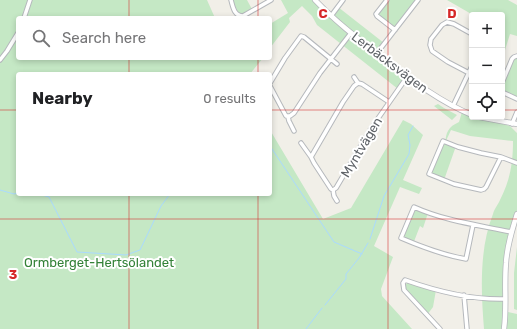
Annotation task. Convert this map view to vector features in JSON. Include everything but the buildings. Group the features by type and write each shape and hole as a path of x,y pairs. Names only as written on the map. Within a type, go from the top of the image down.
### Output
{"street":[{"path":"25,16 30,0"},
{"path":"230,0 236,14 238,16 243,16 270,0"},
{"name":"Lerbäcksvägen","path":"315,0 350,33 407,77 435,96 469,114"},
{"path":"331,16 343,0"},
{"path":"387,0 376,14 395,30"},
{"path":"377,53 418,0"},
{"path":"453,106 469,73 433,52 430,43 431,39 442,25 447,22 469,32"},
{"path":"288,116 294,113 330,59 350,33"},
{"path":"0,60 16,36"},
{"path":"272,81 285,58 301,36 337,64"},
{"path":"505,76 512,59 517,56"},
{"name":"Myntvägen","path":"354,77 358,83 362,84 389,102"},
{"name":"Myntvägen","path":"333,190 336,188 372,127 407,77"},
{"path":"311,157 354,86 358,83"},
{"path":"272,88 286,116 288,116 294,131"},
{"path":"505,93 517,99"},
{"path":"492,120 515,125 517,112"},
{"path":"501,157 486,187 481,190 454,184 428,174 443,141 458,147 501,157 517,163"},
{"name":"Myntvägen","path":"302,144 329,187 333,190 337,201"},
{"path":"473,225 466,259 422,247 401,238 414,207 447,219 511,232"},
{"path":"504,329 506,264 511,232 517,214"},
{"path":"440,329 404,290 403,283 405,280 433,289 464,295 491,299 505,299"},
{"path":"464,295 467,329"}],"green space":[{"name":"Ormberget-Hertsölandet","path":"0,0 207,0 214,16 16,16 16,60 261,60 252,72 16,72 16,196 272,196 272,133 323,219 351,208 403,120 411,124 423,135 403,180 422,188 419,194 400,187 374,246 393,257 381,289 382,296 412,329 0,329"},
{"path":"231,0 247,0 253,11 244,16 237,16"},
{"path":"281,0 315,0 330,15 338,7 384,43 377,53 407,77 398,89 317,25 312,16 302,6 289,18 290,22 272,45 272,23 288,13"},
{"path":"387,0 417,0 395,30 377,16"},
{"path":"447,0 508,0 517,5 517,36 510,34 505,50 505,12 469,13"},
{"path":"517,56 517,98 505,93 505,76 512,59"},
{"path":"438,104 457,115 452,120 434,106"},
{"path":"462,112 469,116 469,120 488,120 510,126 517,133 517,213 511,231 505,279 508,312 517,314 517,329 484,329 482,300 482,271 485,242 488,227 509,179 512,165 513,141 470,136 451,130 445,143 448,130 459,122"},
{"path":"445,143 456,146 444,180 429,174 442,145"},
{"path":"414,207 428,213 423,228 420,226 413,244 400,238"},
{"path":"517,247 517,310 514,309 514,273"},
{"path":"408,282 436,290 433,307 427,315 406,290 406,284"}],"waterway":[{"path":"370,239 384,196 409,154 410,145 408,135 413,126"},
{"path":"272,149 334,242 362,254"},
{"path":"0,190 16,194"},
{"path":"46,196 49,197 77,252 126,255 140,250 161,206 168,196"},
{"path":"325,305 346,279 346,274 359,258 368,243"},
{"path":"306,329 322,308"}]}
